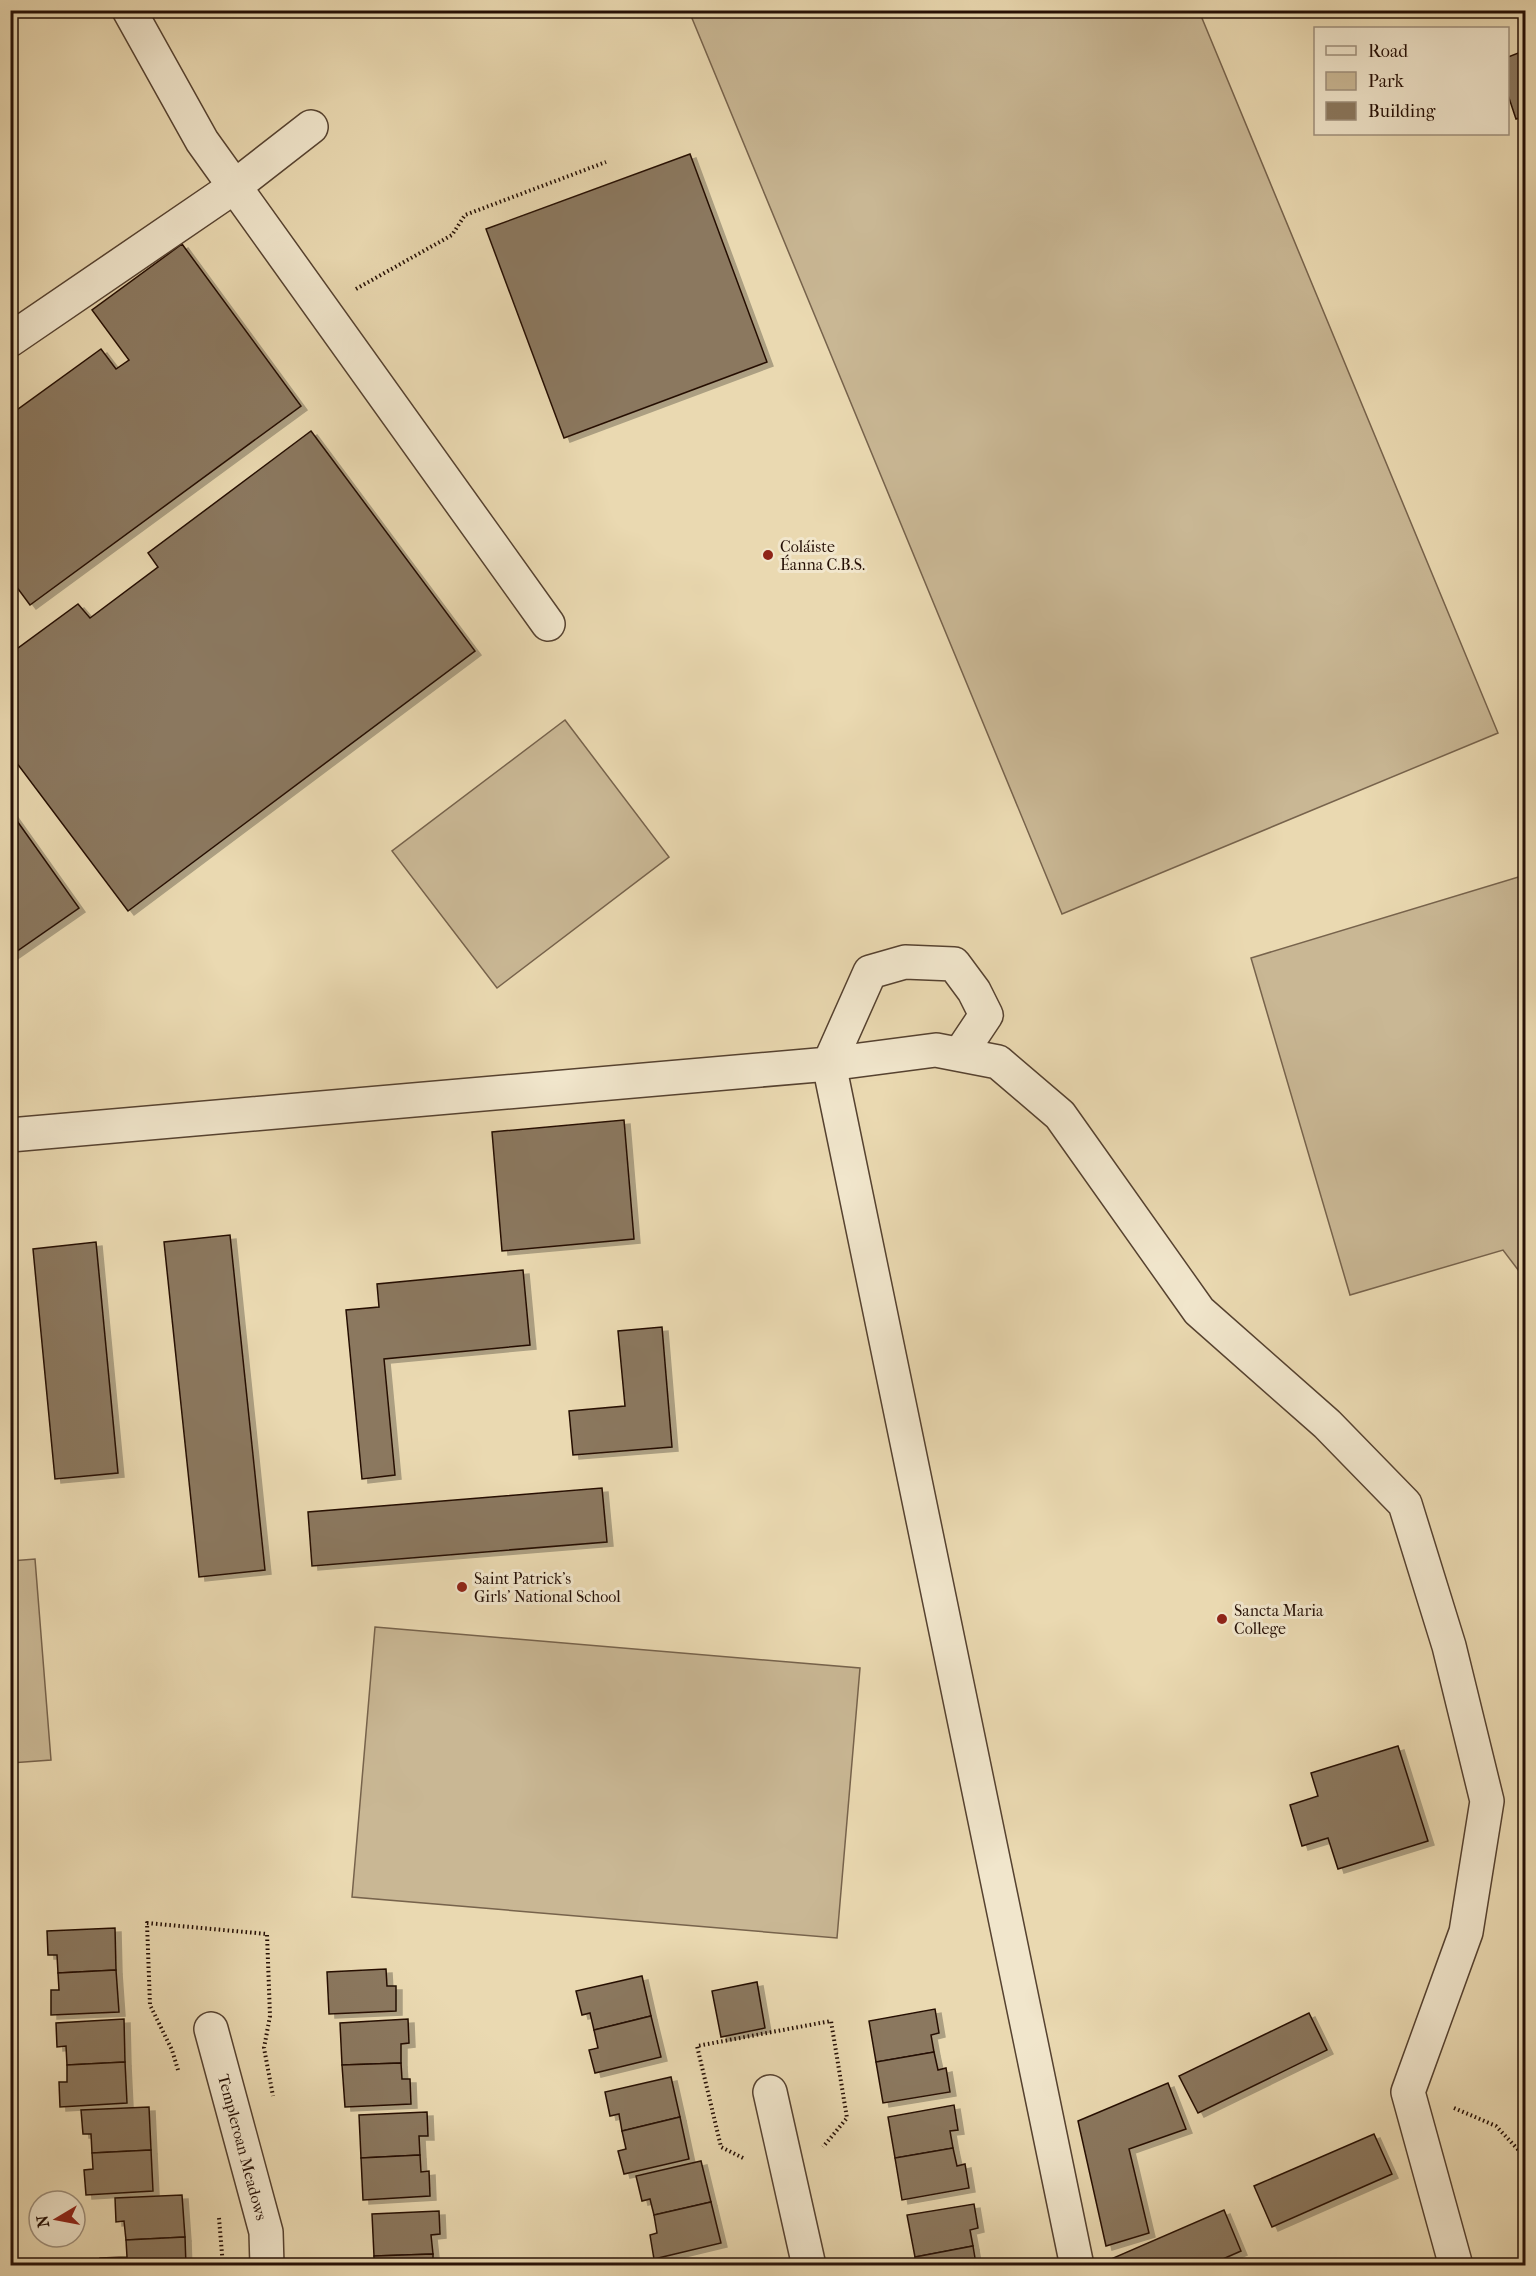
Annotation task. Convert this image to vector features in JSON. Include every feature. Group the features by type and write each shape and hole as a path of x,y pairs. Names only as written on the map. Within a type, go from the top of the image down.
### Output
{"street":[{"path":"129,10 202,141 548,624"},
{"path":"10,340 234,187 311,127"},
{"path":"960,1054 986,1015 974,991 954,964 905,962 870,972 829,1064 938,1601 1077,2265"},
{"path":"10,1135 829,1064 936,1050 998,1062 1060,1115 1198,1311 1327,1424 1405,1504 1449,1646 1487,1801 1466,1932 1408,2092 1456,2265"},
{"name":"Templeroan Meadows","path":"211,2029 266,2232 267,2265"},
{"path":"770,2092 809,2265"}],"path":[{"path":"322,309 452,235 465,215 606,162"},
{"path":"1408,2092 1467,2112 1496,2126 1526,2158"}],"green space":[{"path":"689,11 1199,11 1498,733 1062,914"},
{"path":"565,720 669,857 497,988 392,851"},
{"path":"1525,875 1525,1279 1503,1250 1350,1295 1251,958"},
{"path":"35,1559 51,1760 11,1763 11,1561"},
{"path":"375,1627 860,1668 837,1938 352,1897"}],"building":[{"path":"1526,50 1526,116 1516,119 1509,98 1509,57"},
{"path":"690,154 767,362 564,438 486,229"},
{"path":"182,244 301,406 30,605 10,578 10,415 101,349 116,369 129,360 92,310"},
{"path":"311,431 475,651 128,911 10,754 10,654 78,604 90,618 158,567 148,553"},
{"path":"10,811 79,908 10,956"},
{"path":"624,1120 634,1239 502,1251 492,1132"},
{"path":"230,1235 265,1570 199,1577 164,1242"},
{"path":"96,1242 118,1473 55,1479 33,1249"},
{"path":"523,1270 530,1345 384,1359 395,1475 362,1479 346,1310 379,1307 377,1284"},
{"path":"662,1327 672,1447 573,1455 569,1411 625,1406 618,1331"},
{"path":"602,1488 607,1542 312,1566 308,1512"},
{"path":"1398,1746 1428,1841 1338,1869 1328,1838 1302,1846 1290,1805 1318,1796 1311,1773"},
{"path":"115,1928 116,1970 58,1973 57,1955 48,1955 47,1931"},
{"path":"386,1969 387,1986 396,1986 396,2011 329,2014 327,1972"},
{"path":"116,1970 119,2012 51,2015 51,1990 59,1990 58,1973"},
{"path":"642,1976 651,2016 594,2030 590,2013 582,2015 576,1991"},
{"path":"757,1982 765,2028 721,2037 712,1991"},
{"path":"935,2009 939,2033 931,2035 934,2052 876,2062 869,2021"},
{"path":"1309,2013 1327,2050 1198,2113 1179,2076"},
{"path":"651,2016 661,2057 595,2073 589,2050 598,2048 594,2030"},
{"path":"124,2019 125,2062 67,2065 66,2046 57,2047 56,2023"},
{"path":"408,2019 409,2043 401,2044 401,2063 342,2065 340,2023"},
{"path":"934,2052 938,2070 946,2068 950,2092 883,2103 876,2062"},
{"path":"125,2062 127,2103 60,2107 59,2082 67,2082 67,2065"},
{"path":"401,2063 402,2079 410,2079 411,2104 345,2107 342,2065"},
{"path":"671,2077 680,2117 622,2131 619,2114 610,2116 605,2092"},
{"path":"1168,2083 1186,2129 1129,2149 1149,2233 1106,2246 1078,2121"},
{"path":"954,2105 958,2130 950,2131 953,2148 895,2158 888,2117"},
{"path":"149,2107 151,2150 92,2153 91,2134 83,2134 81,2110"},
{"path":"427,2112 428,2136 419,2136 420,2155 361,2158 359,2115"},
{"path":"680,2117 689,2159 624,2174 618,2151 626,2149 622,2131"},
{"path":"1374,2134 1392,2174 1272,2227 1254,2186"},
{"path":"953,2148 957,2166 965,2164 969,2188 902,2200 895,2158"},
{"path":"151,2150 153,2191 87,2195 84,2170 93,2169 92,2153"},
{"path":"420,2155 421,2172 429,2171 430,2196 363,2200 361,2158"},
{"path":"701,2161 711,2202 654,2215 650,2199 642,2201 636,2176"},
{"path":"182,2195 185,2237 126,2240 124,2221 116,2222 115,2198"},
{"path":"711,2202 721,2243 654,2259 650,2235 657,2233 654,2215"},
{"path":"974,2204 978,2228 970,2230 973,2246 915,2257 907,2215"},
{"path":"1224,2210 1241,2251 1207,2266 1106,2266 1104,2262"},
{"path":"439,2211 440,2234 431,2235 433,2254 374,2256 372,2214"},
{"path":"185,2237 186,2266 100,2266 100,2258 127,2257 126,2240"},
{"path":"973,2246 976,2264 985,2263 985,2266 917,2266 915,2257"},
{"path":"433,2254 433,2266 374,2266 374,2256"}],"place":[{"name":"Coláiste Éanna C.B.S.","path":"768,555"},
{"name":"Saint Patrick's Girls' National School","path":"462,1587"},
{"name":"Sancta Maria College","path":"1222,1619"}]}
